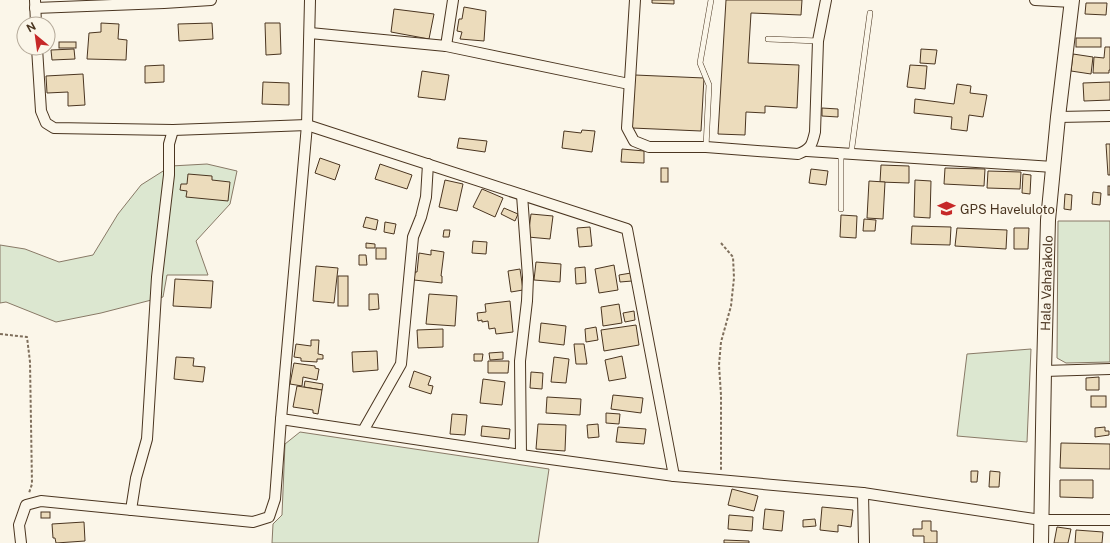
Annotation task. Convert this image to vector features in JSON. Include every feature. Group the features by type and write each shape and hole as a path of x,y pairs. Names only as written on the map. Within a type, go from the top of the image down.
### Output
{"main road":[{"name":"Hala Vaha'akolo","path":"1041,543 1048,220 1058,117 1072,1"}],"street":[{"path":"36,16 35,4 164,3 211,0"},
{"path":"21,543 19,525 26,505 41,501 253,522 269,517 275,499 307,125 310,0"},
{"path":"446,46 453,0"},
{"path":"635,0 627,128 634,141 649,147 706,147 798,154 807,151 1053,167"},
{"path":"807,151 813,142 815,132 818,41 826,0"},
{"path":"1035,0 1072,1"},
{"path":"310,33 446,46 629,84"},
{"path":"38,56 41,112 46,123 54,128 173,130 307,125 627,229 674,476"},
{"path":"1058,117 1110,116"},
{"path":"131,510 136,478 147,439 157,277 169,174 169,144 173,130"},
{"path":"363,431 401,364 413,237 421,217 426,197 428,164"},
{"path":"521,455 520,361 528,301 528,277 522,195"},
{"path":"1044,371 1110,369"},
{"path":"281,419 674,476 863,493 1041,520 1110,520"},
{"path":"863,493 864,543"}],"lane":[{"path":"706,147 708,85 700,63 711,0"},
{"path":"841,210 846,153 870,13"},
{"path":"768,39 818,41"}],"path":[{"path":"721,243 733,257 734,278 731,306 721,342 718,365 721,395 720,450 722,480"},
{"path":"0,334 27,337 30,362 32,484 26,505"}],"green space":[{"path":"207,164 237,171 230,204 196,241 208,275 167,275 163,297 101,313 56,322 6,302 0,303 0,245 25,249 59,262 93,255 118,214 141,185 171,166"},
{"path":"1058,221 1110,221 1110,362 1066,363 1057,358"},
{"path":"1031,349 1027,442 957,436 967,354"},
{"path":"300,432 549,469 538,543 272,543 273,524 282,515 285,444"}],"building":[{"path":"652,0 674,0 674,4 652,3"},
{"path":"726,0 802,0 801,15 751,13 748,63 799,65 797,108 765,106 765,113 746,112 745,135 718,134"},
{"path":"1086,3 1107,3 1106,15 1085,14"},
{"path":"464,7 486,11 484,41 460,39 462,32 457,31 459,19 462,19"},
{"path":"394,9 434,14 429,39 391,32"},
{"path":"101,23 119,24 118,39 127,40 126,60 87,59 89,33 101,32"},
{"path":"212,23 213,39 179,41 178,24"},
{"path":"265,23 280,23 281,54 266,55"},
{"path":"1076,38 1101,38 1101,47 1076,47"},
{"path":"59,42 76,42 76,48 59,48"},
{"path":"1105,47 1110,47 1109,73 1093,73 1094,57 1104,58"},
{"path":"74,49 75,59 52,60 52,56 56,56 56,50"},
{"path":"921,49 937,50 935,64 920,63"},
{"path":"1073,54 1093,57 1091,74 1071,71"},
{"path":"164,65 164,82 145,83 145,66"},
{"path":"910,65 927,66 925,89 907,87"},
{"path":"422,71 449,75 445,100 418,97"},
{"path":"83,74 85,105 68,106 68,92 47,93 46,76"},
{"path":"635,75 704,78 701,131 632,128"},
{"path":"263,82 289,83 289,105 262,104"},
{"path":"1110,82 1110,100 1084,101 1083,83"},
{"path":"957,84 971,86 970,93 987,95 983,117 969,115 967,131 951,129 952,117 914,113 915,99 954,104"},
{"path":"822,108 838,109 838,117 822,116"},
{"path":"582,130 595,131 592,152 562,148 564,131 581,133"},
{"path":"459,138 487,141 485,152 457,148"},
{"path":"1106,144 1110,144 1110,175 1108,175"},
{"path":"622,149 644,151 644,163 621,162"},
{"path":"320,158 340,165 335,180 315,173"},
{"path":"380,164 412,175 407,189 375,179"},
{"path":"881,165 909,166 909,183 880,182"},
{"path":"661,168 668,168 668,182 661,182"},
{"path":"945,168 985,169 984,186 944,184"},
{"path":"811,169 828,171 826,185 809,183"},
{"path":"988,171 1021,172 1020,189 987,188"},
{"path":"188,174 212,176 212,180 230,182 228,201 186,197 187,191 180,190 181,184 187,184"},
{"path":"1023,174 1031,175 1030,194 1022,193"},
{"path":"445,180 463,184 457,211 439,207"},
{"path":"915,180 931,181 930,218 914,217"},
{"path":"869,181 885,182 883,219 867,218"},
{"path":"1108,186 1110,186 1110,195 1108,195"},
{"path":"482,189 503,198 495,217 473,207"},
{"path":"1093,192 1101,193 1100,205 1092,204"},
{"path":"1065,194 1072,195 1071,210 1064,209"},
{"path":"504,208 518,214 515,221 501,214"},
{"path":"531,214 553,216 550,239 528,237"},
{"path":"841,215 857,216 856,238 840,237"},
{"path":"366,217 378,220 376,230 363,227"},
{"path":"864,219 876,220 875,231 863,231"},
{"path":"385,222 396,224 394,234 384,232"},
{"path":"912,226 951,227 950,245 911,244"},
{"path":"590,227 592,246 579,247 577,228"},
{"path":"957,228 1007,230 1006,249 955,246"},
{"path":"1014,228 1029,228 1028,249 1014,249"},
{"path":"444,230 450,230 449,237 443,237"},
{"path":"473,241 487,242 486,254 472,253"},
{"path":"366,243 375,244 375,248 366,248"},
{"path":"376,248 386,248 386,259 376,259"},
{"path":"431,250 444,252 441,276 442,283 414,280 415,272 417,272 419,253 431,255"},
{"path":"359,255 366,255 367,265 359,265"},
{"path":"536,262 561,264 560,282 534,280"},
{"path":"614,265 618,290 599,293 595,269"},
{"path":"316,266 338,268 334,303 313,301"},
{"path":"585,267 586,283 576,284 575,268"},
{"path":"520,269 523,290 511,292 508,271"},
{"path":"631,273 632,281 620,282 619,275"},
{"path":"338,276 348,276 348,306 338,306"},
{"path":"175,279 213,281 211,308 173,306"},
{"path":"369,294 378,294 379,309 369,310"},
{"path":"429,294 457,296 455,326 426,324"},
{"path":"510,301 513,332 496,334 495,328 489,329 488,321 478,321 477,313 486,312 485,304"},
{"path":"619,304 622,323 603,326 601,307"},
{"path":"634,311 635,320 625,322 623,313"},
{"path":"541,323 566,326 564,345 539,342"},
{"path":"636,325 639,345 604,351 601,330"},
{"path":"596,327 598,340 586,342 585,329"},
{"path":"443,329 443,347 418,348 417,330"},
{"path":"311,340 319,340 318,354 323,355 323,359 317,359 317,362 301,361 301,358 294,357 296,344 311,346"},
{"path":"574,344 584,344 587,364 576,364"},
{"path":"377,351 378,370 353,372 352,352"},
{"path":"503,352 503,359 490,360 489,353"},
{"path":"474,354 483,354 482,361 474,361"},
{"path":"622,356 626,378 609,381 605,360"},
{"path":"176,357 194,358 193,366 205,367 203,382 174,379"},
{"path":"554,357 569,359 566,383 551,382"},
{"path":"488,361 509,361 508,373 488,373"},
{"path":"294,363 315,366 315,368 319,369 317,380 303,377 302,386 290,384"},
{"path":"414,371 431,377 428,385 433,386 431,394 409,387"},
{"path":"531,372 543,373 542,389 530,388"},
{"path":"1099,377 1099,390 1086,390 1086,378"},
{"path":"483,379 505,382 502,405 480,403"},
{"path":"305,381 323,384 322,390 304,387"},
{"path":"297,386 322,390 318,414 313,413 313,410 293,407"},
{"path":"613,395 643,398 641,413 611,409"},
{"path":"1091,396 1106,396 1106,407 1091,407"},
{"path":"547,397 581,399 580,415 546,413"},
{"path":"606,413 620,414 619,424 606,423"},
{"path":"452,414 467,415 465,435 450,434"},
{"path":"538,424 566,425 565,451 536,449"},
{"path":"598,424 599,437 588,438 587,425"},
{"path":"482,426 510,429 509,439 481,436"},
{"path":"618,427 646,429 644,444 616,442"},
{"path":"1105,427 1105,431 1109,431 1109,435 1095,437 1095,428"},
{"path":"1061,443 1110,444 1110,469 1060,468"},
{"path":"971,471 978,471 977,482 971,482"},
{"path":"990,471 1000,472 999,487 989,487"},
{"path":"1060,480 1093,480 1093,498 1060,497"},
{"path":"732,489 758,496 754,511 728,505"},
{"path":"822,507 853,510 851,527 838,525 838,532 820,530"},
{"path":"765,509 784,511 782,531 763,529"},
{"path":"41,512 50,512 50,518 41,518"},
{"path":"729,515 753,517 752,531 728,529"},
{"path":"815,519 816,526 803,527 803,520"},
{"path":"922,521 931,521 931,531 937,531 937,543 924,543 924,536 913,536 913,529 922,529"},
{"path":"84,522 85,541 56,543 55,538 53,538 52,524"},
{"path":"1057,527 1071,529 1068,543 1054,543"},
{"path":"1076,530 1103,532 1102,543 1075,543"},
{"path":"724,540 749,541 749,543 724,543"}],"place":[{"name":"GPS Haveluloto","path":"947,209"}]}
